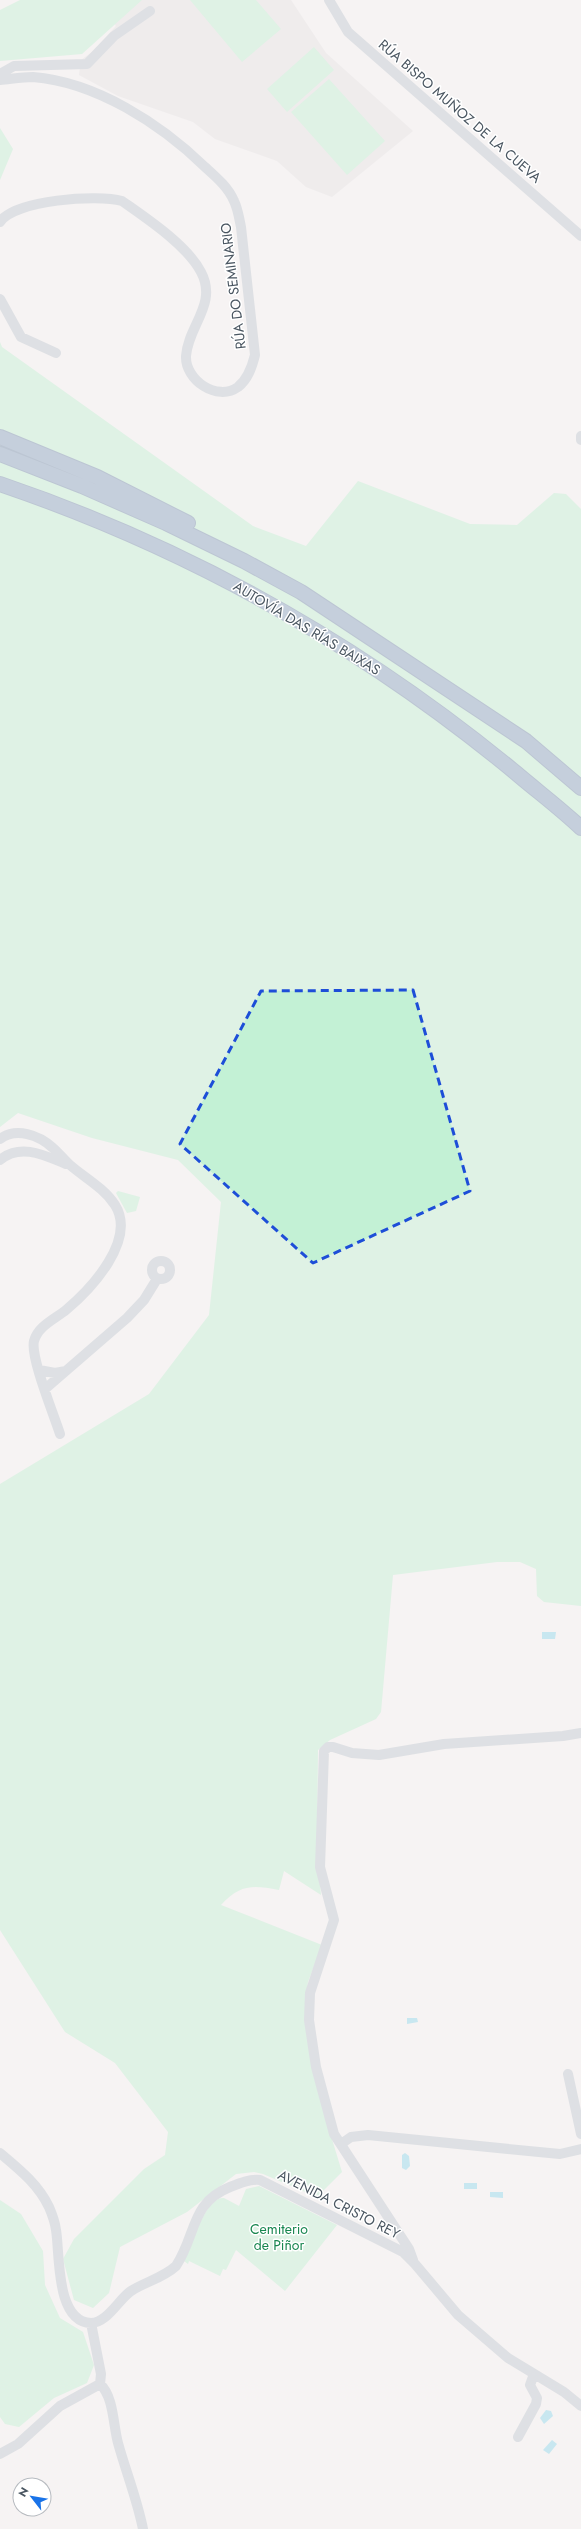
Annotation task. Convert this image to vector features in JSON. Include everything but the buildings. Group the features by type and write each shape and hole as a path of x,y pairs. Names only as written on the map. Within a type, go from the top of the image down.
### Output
{"highway":[{"path":"0,437 97,477 250,555 301,592"},
{"name":"AUTOVÍA DAS RÍAS BAIXAS","path":"0,454 82,486 166,523 244,561 301,592 526,741 581,788"},
{"name":"AUTOVÍA DAS RÍAS BAIXAS","path":"0,484 87,515 167,550 246,589 360,656 469,735 581,828"}],"street":[{"name":"RÚA BISPO MUÑOZ DE LA CUEVA","path":"329,0 348,32 581,236"},
{"path":"0,74 14,66 87,64 114,36 150,11"},
{"name":"RÚA DO SEMINARIO","path":"0,80 22,77 45,79 83,90 114,102 163,129 203,164 229,192 238,210 241,227 255,355 252,369 238,387 221,392 210,390 193,376 186,356 189,343 204,310 206,295 202,273 188,253 122,201 109,198 85,197 48,203 10,213 0,222"},
{"path":"0,299 21,337 56,353"},
{"path":"12,1152 5,1144 3,1138 30,1134 52,1147 70,1165 111,1198 120,1217 120,1233 116,1247 92,1284 67,1309 38,1332 33,1345 39,1370 60,1434"},
{"path":"0,1160 12,1152 30,1151 70,1165"},
{"path":"45,1389 127,1318 144,1300 157,1279"},
{"path":"39,1370 55,1373 66,1371"},
{"path":"415,2264 409,2249 341,2144 329,2122 316,2067 310,2020 312,1984 334,1920 320,1867 324,1751 328,1746 358,1754 389,1754 444,1744 563,1736 581,1733"},
{"path":"568,2074 581,2134"},
{"path":"341,2144 351,2137 368,2135 504,2147 560,2154 581,2149"},
{"path":"0,2153 29,2179 48,2206 55,2224 59,2278 65,2296 78,2317 91,2323 101,2374 100,2384 108,2398 118,2441 136,2497 143,2529"},
{"name":"AVENIDA CRISTO REY","path":"91,2323 106,2317 132,2291 170,2271 180,2259 206,2201 218,2192 248,2180 265,2182 403,2252 415,2264 458,2316 505,2355 564,2392 581,2406"},
{"path":"382,2208 391,2234 388,2244"},
{"path":"518,2437 536,2404 537,2398 530,2385 534,2374"},
{"path":"0,2454 18,2444 60,2406 100,2384"}],"highlighted area":[{"path":"413,990 470,1191 313,1263 180,1144 261,991"}],"shaded area":[{"path":"136,0 291,0 326,53 413,131 332,197 306,187 277,161 215,139 193,122 118,96 79,75 81,60 92,52 116,26 111,19"}],"green space":[{"path":"20,0 142,0 82,54 0,61 0,10"},
{"path":"190,0 256,0 281,29 242,62"},
{"path":"314,47 334,70 287,112 267,89"},
{"path":"329,79 385,141 347,175 291,112"},
{"path":"0,128 13,149 0,180"},
{"path":"0,342 2,347 253,526 306,546 358,481 470,524 517,525 554,493 566,494 581,509 581,1606 544,1602 537,1596 536,1569 520,1562 497,1562 393,1575 381,1712 376,1719 330,1740 318,1750 317,1854 321,1895 284,1871 279,1890 262,1887 247,1888 234,1893 221,1905 322,1945 308,1982 306,1996 331,2136 342,2172 317,2197 263,2174 254,2172 236,2174 187,2212 120,2247 109,2293 93,2308 74,2300 63,2259 74,2239 144,2169 165,2155 168,2132 115,2063 65,2032 0,1930 0,1484 149,1394 209,1315 221,1202 178,1160 92,1138 18,1113 0,1127"},
{"path":"118,1191 140,1197 136,1211 127,1213 116,1193"},
{"name":"Cemiterio de Piñor","path":"259,2186 337,2225 285,2291 236,2250 226,2270 223,2269 220,2276 189,2261 188,2264 184,2261 205,2213 217,2199 224,2198 239,2206 246,2189"},
{"path":"0,2200 21,2214 43,2251 45,2285 60,2318 83,2332 94,2365 87,2383 54,2398 19,2427 5,2424 0,2417"}],"water":[{"path":"542,1632 556,1632 555,1639 542,1639"},
{"path":"407,2018 417,2018 418,2022 407,2024"},
{"path":"405,2153 409,2156 410,2166 406,2170 402,2168 402,2155"},
{"path":"464,2183 477,2183 477,2189 464,2189"},
{"path":"490,2192 503,2192 503,2198 490,2197"},
{"path":"546,2410 551,2411 553,2416 544,2424 540,2418"},
{"path":"552,2440 557,2444 549,2454 543,2450"}]}
